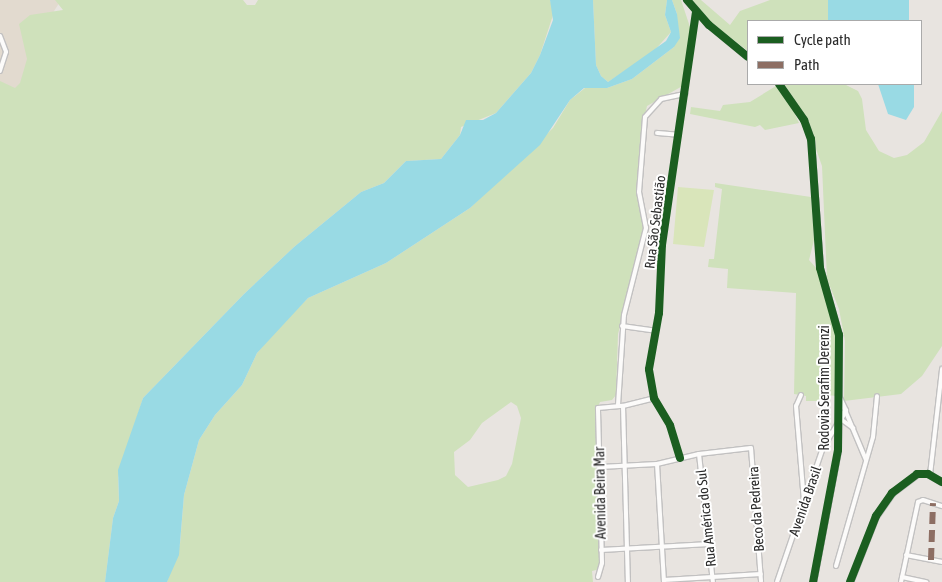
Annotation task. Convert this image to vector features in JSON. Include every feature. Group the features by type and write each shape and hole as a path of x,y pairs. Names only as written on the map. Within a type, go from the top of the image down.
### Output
{"main road":[{"path":"687,0 696,13 747,56"},
{"name":"Rodovia Serafim Derenzi","path":"780,85 804,120 811,139 820,268 839,335 838,394 840,422 835,472 813,582"},
{"path":"838,394 846,410 840,422"},
{"path":"850,582 882,506 904,483 917,474 930,475 942,482"}],"street":[{"name":"Rua São Sebastião","path":"680,458 670,425 654,398 649,370 656,331 662,245 696,13"},
{"path":"0,36 6,52 0,71"},
{"path":"628,582 627,466 620,406 622,326 646,228 639,192 645,117 661,99 685,94"},
{"path":"657,133 679,135"},
{"path":"622,326 656,331"},
{"path":"930,475 942,369"},
{"path":"801,395 796,406 805,504"},
{"path":"836,566 873,437 877,396"},
{"path":"620,406 654,398"},
{"name":"Avenida Beira Mar","path":"598,577 601,550 598,408 620,406"},
{"path":"846,410 866,460"},
{"path":"840,422 852,428"},
{"name":"Avenida Brasil","path":"777,582 823,448 840,422"},
{"name":"Beco da Pedreira","path":"600,466 657,464 698,454 751,448 762,582"},
{"name":"Rua América do Sul","path":"698,454 713,582"},
{"path":"657,464 664,581 761,574"},
{"path":"926,582 902,580 906,555 918,502 923,500 942,506"},
{"path":"601,550 710,544"},
{"path":"906,555 942,562"}],"shaded area":[{"path":"0,0 61,0 44,27 42,84 0,99"}],"green space":[{"path":"55,0 243,0 247,5 255,5 258,0 550,0 554,12 540,55 531,73 496,113 461,127 460,135 441,159 406,161 384,183 361,192 294,247 244,294 143,398 118,477 119,501 113,518 105,582 0,582 0,81 15,88 20,83 27,59 19,24 30,15 63,10"},
{"path":"593,0 667,0 665,15 671,32 653,52 608,82 601,76 596,65"},
{"path":"672,0 681,0 692,33 686,84 647,106 643,124 638,186 644,225 643,240 618,334 616,395 612,400 600,402 597,409 600,569 592,571 593,582 167,582 180,544 184,495 199,440 215,415 242,385 257,353 275,331 308,298 386,263 470,208 553,128 570,100 585,88 607,88 632,79 674,47 677,14","holes":["511,402 517,406 521,418 512,464 506,476 498,480 468,487 455,475 454,452 470,440 482,423"]},
{"path":"691,0 701,0 730,25 740,11 770,0 828,0 835,20 747,20 747,50 714,25"},
{"path":"785,85 846,85 858,91 862,99 866,130 879,151 894,158 907,155 924,142 942,111 942,346 922,376 901,394 844,401 845,341 839,309 827,279 822,166 804,115"},
{"path":"776,86 792,108 799,123 765,130 760,125 755,127 690,114 691,107 720,111 723,105 750,102"},
{"path":"715,183 811,197 814,240 809,260 818,270 837,338 836,396 827,395 826,401 806,401 806,396 794,394 796,293 727,288 728,269 708,267 709,259 714,259 722,189 715,187"},
{"path":"678,187 714,190 704,247 673,244"}],"water":[{"path":"550,0 593,0 596,65 601,76 608,82 666,41 671,32 665,15 667,0 672,0 677,14 680,38 674,47 632,79 607,88 584,88 570,100 540,145 470,208 386,263 308,298 257,353 242,385 215,415 199,440 184,495 179,555 167,582 105,582 113,518 119,501 118,470 143,398 244,294 294,247 361,192 384,183 406,161 441,159 460,135 466,120 483,120 496,113 531,73 540,55 553,20"},
{"path":"828,0 909,0 909,20 828,20"},
{"path":"878,85 914,85 914,107 906,120 888,114"}],"marked path":[{"path":"931,560 933,503"}],"cycle path":[{"path":"687,0 709,25 747,56"},
{"path":"680,458 670,425 654,398 649,369 659,313 662,245 696,13"},
{"path":"780,85 804,120 811,139 820,268 839,335 838,450 813,582"},
{"path":"850,582 876,516 892,493 917,474 928,474 942,482"}]}
